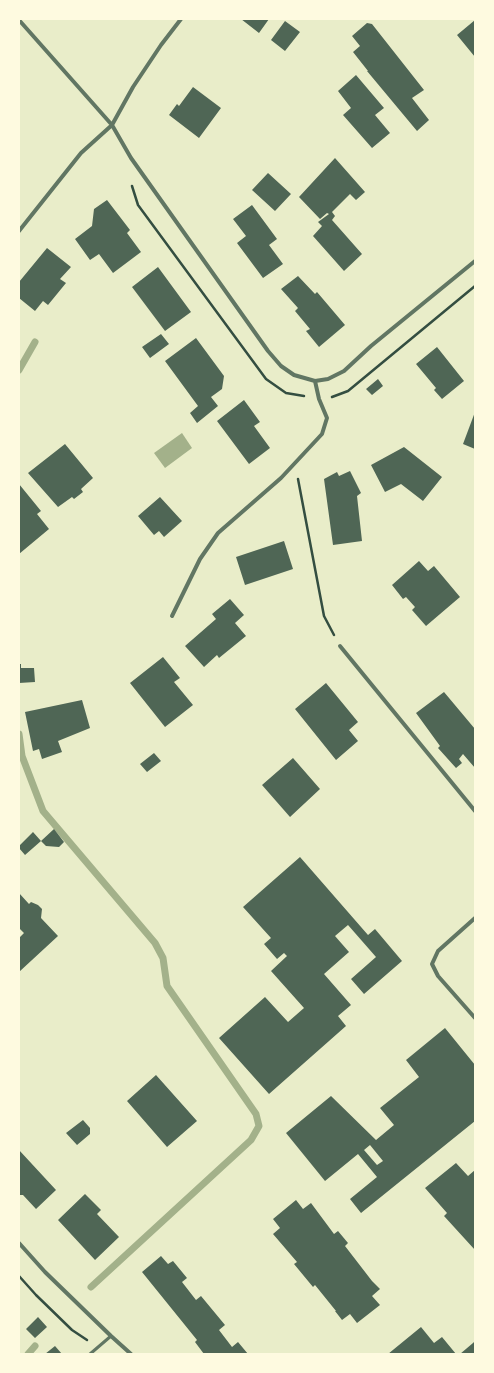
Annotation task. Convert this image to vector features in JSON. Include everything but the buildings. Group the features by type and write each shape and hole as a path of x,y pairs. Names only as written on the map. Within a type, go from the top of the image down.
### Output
{"street":[{"path":"19,231 81,153 112,125 133,87 161,45 181,19"},
{"path":"19,20 112,125 131,158 268,351 281,366 294,375 315,380 328,379 344,371 371,346 475,261"},
{"path":"172,616 200,559 218,533 281,478 322,434 327,418 319,399 315,380"},
{"path":"340,646 475,811"},
{"path":"475,918 438,951 432,964 438,976 475,1018"},
{"path":"19,1243 45,1272 111,1336 132,1354"}],"lane":[{"path":"90,1354 111,1336"}],"path":[{"path":"131,183 138,205 266,379 286,393 327,399 348,391 475,286"},
{"path":"295,464 324,616 340,646"},
{"path":"19,1276 72,1330 98,1347"}],"shaded area":[{"path":"182,433 192,448 165,468 154,453"}],"waterway":[{"path":"19,370 35,342"},
{"path":"19,734 22,756 43,811 155,943 163,958 167,986 256,1114 259,1126 251,1140 91,1287"},
{"path":"28,1354 35,1346"}]}
